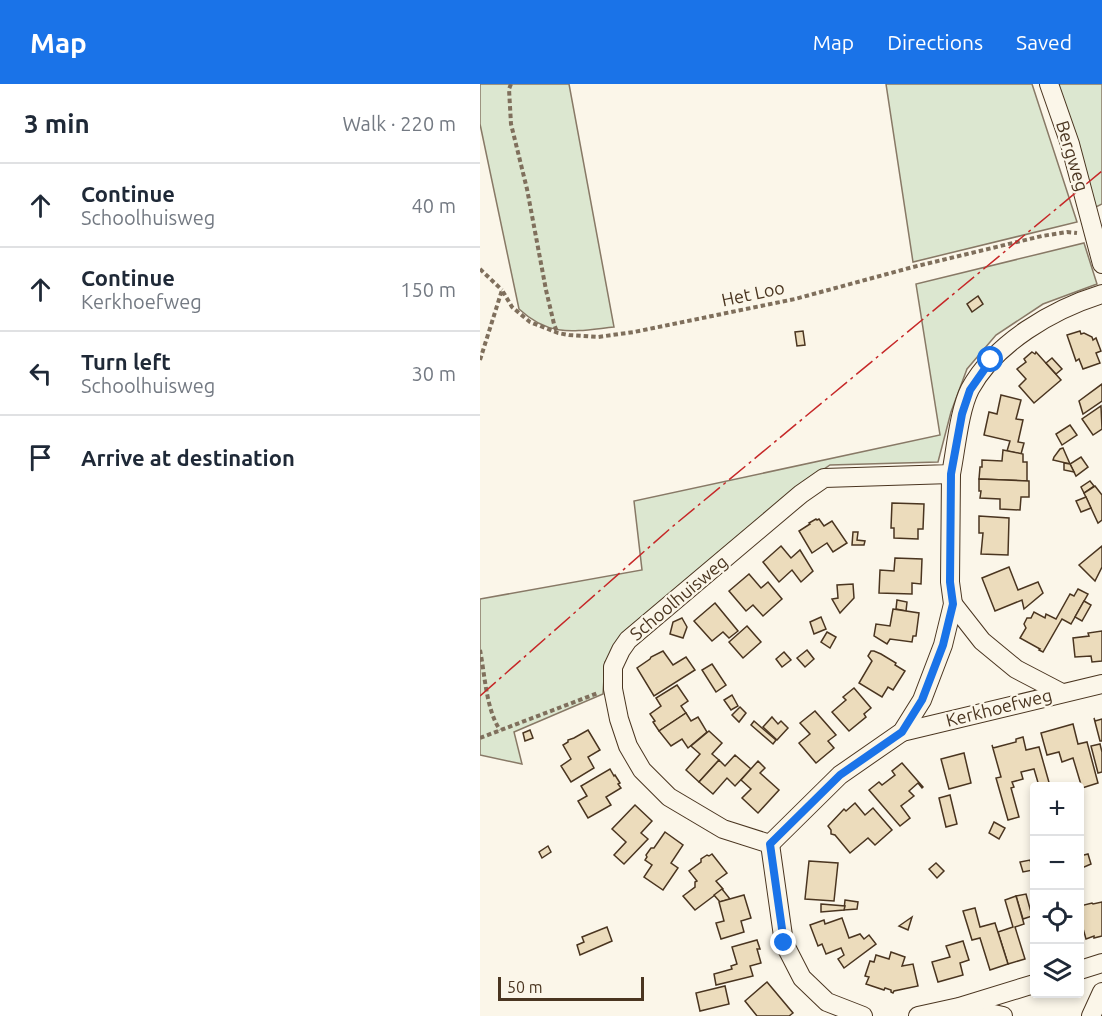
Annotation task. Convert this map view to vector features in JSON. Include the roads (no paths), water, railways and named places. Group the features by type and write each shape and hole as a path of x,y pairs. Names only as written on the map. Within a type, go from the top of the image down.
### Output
{"street":[{"name":"Bergweg","path":"1049,84 1070,144 1102,264"},
{"path":"951,474 962,414 970,390 991,360 1031,326 1084,300 1102,294"},
{"name":"Kerkhoefweg","path":"902,732 922,700 943,645 953,604 950,582 951,474"},
{"name":"Schoolhuisweg","path":"770,844 723,829 669,797 642,770 628,746 619,719 613,689 614,667 621,650 628,640 801,494 824,478 951,474"},
{"name":"Kerkhoefweg","path":"953,604 982,641 1016,669 1062,693"},
{"name":"Kerkhoefweg","path":"770,844 840,775 902,732 1102,684"},
{"path":"770,844 784,943 802,978 827,1002 863,1016"},
{"path":"1084,969 1102,963"},
{"path":"918,1016 959,1007 1030,986"},
{"path":"1091,1016 1102,992"},
{"path":"959,1007 1003,1016"}]}
